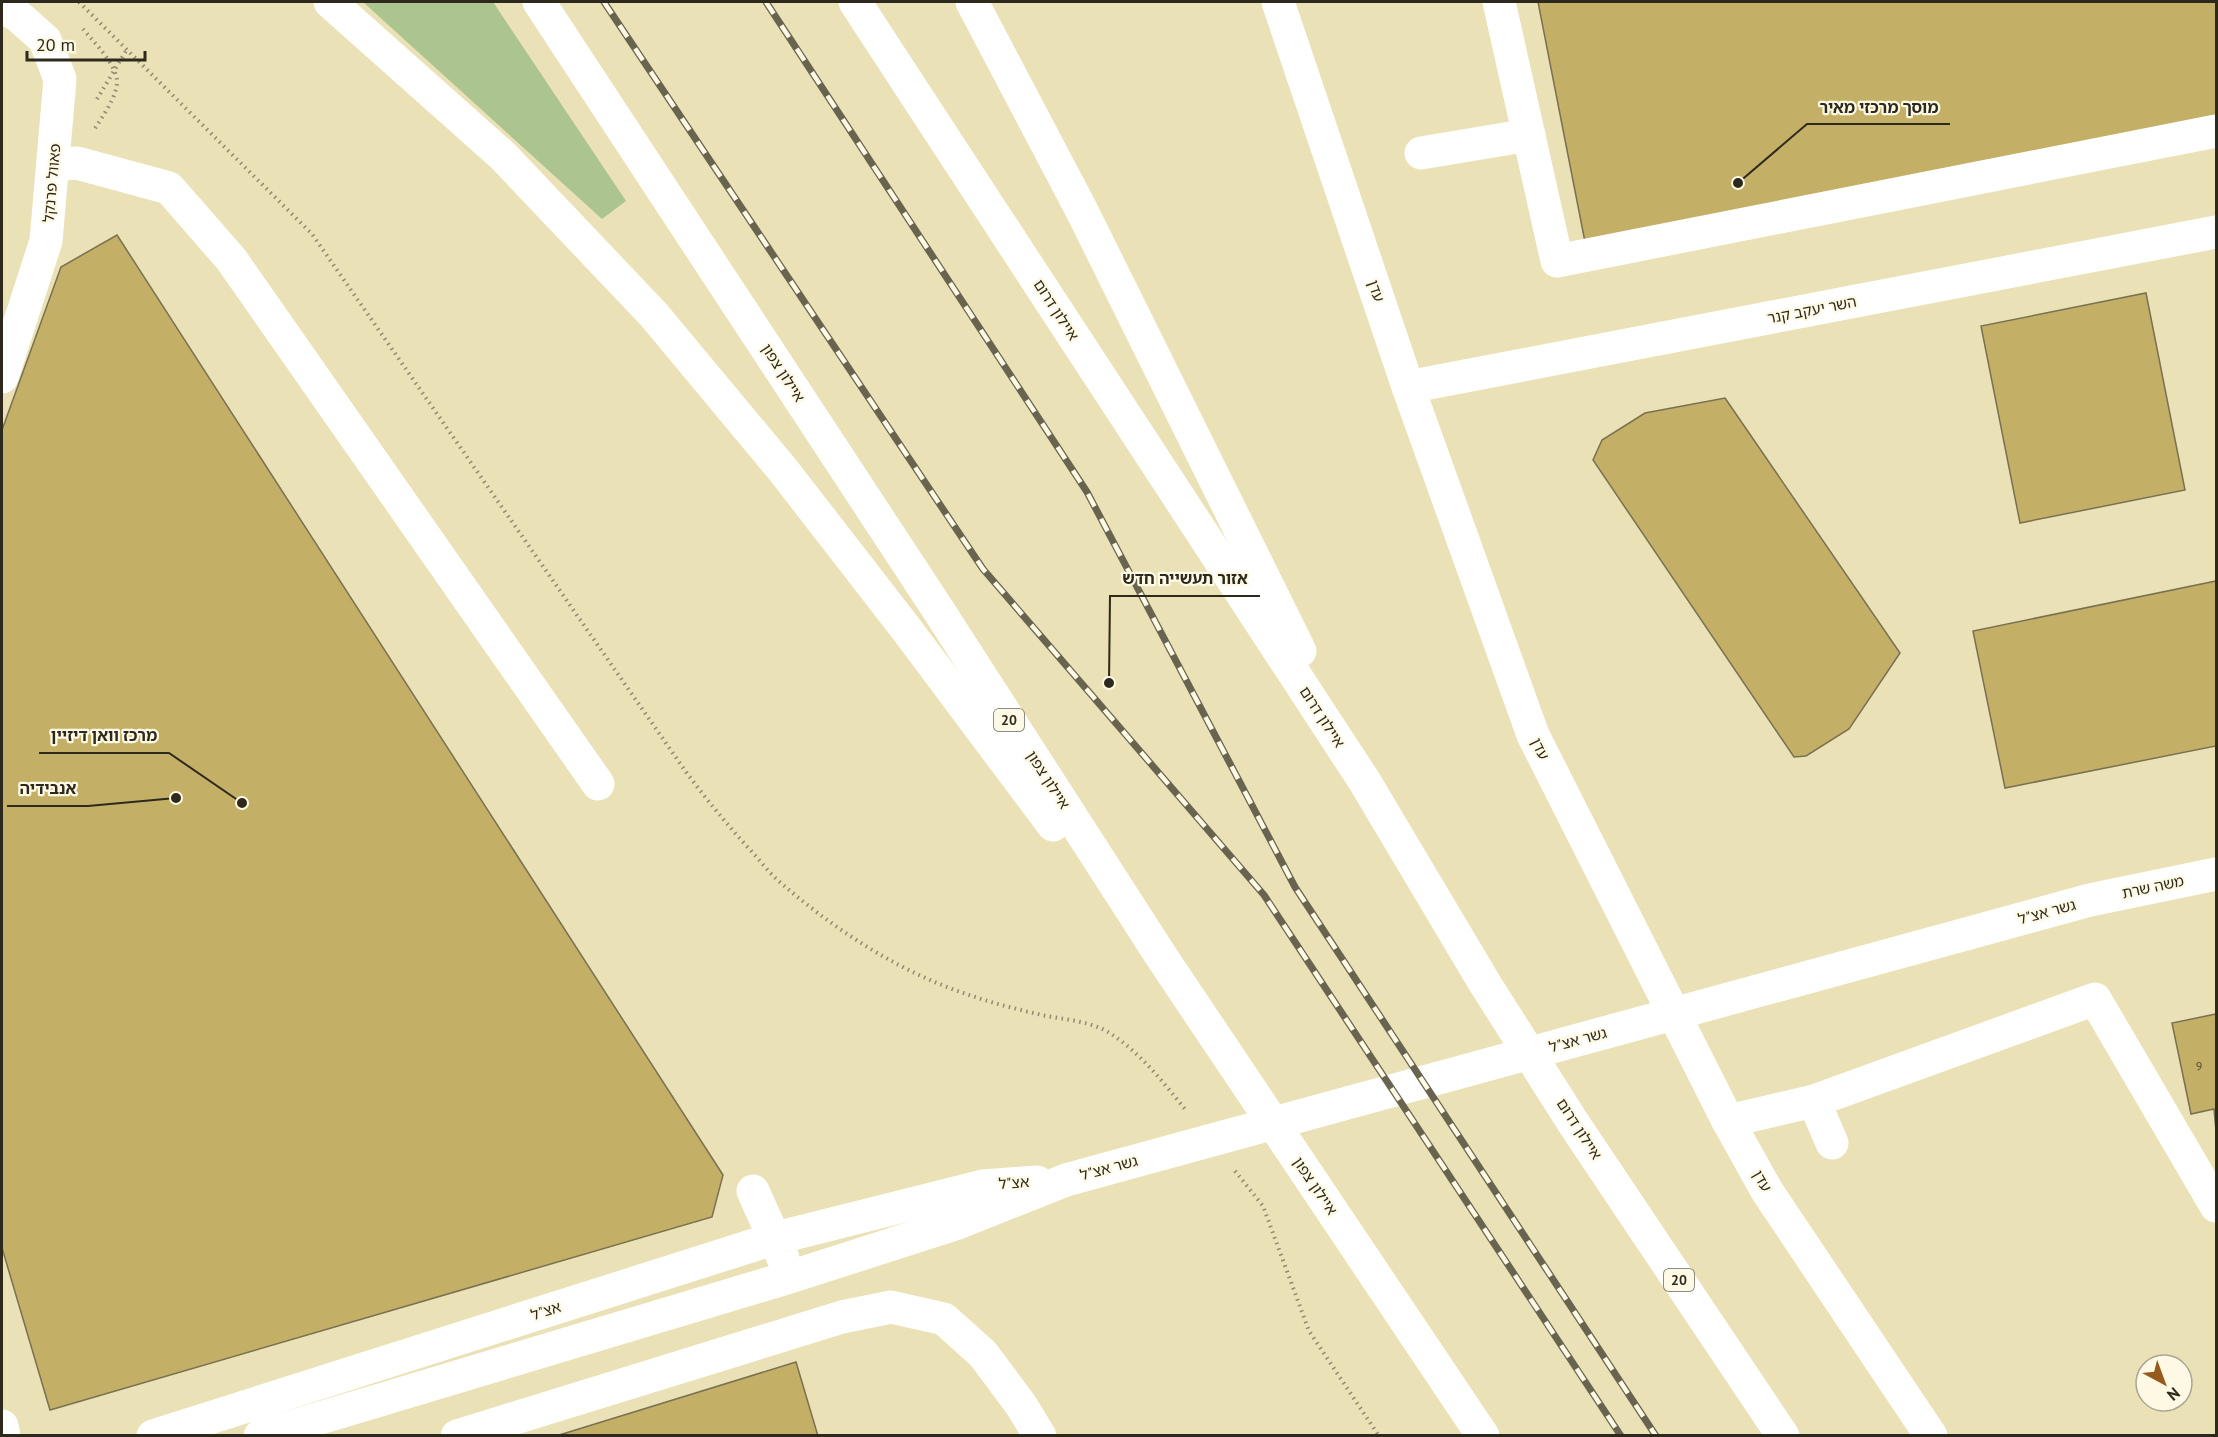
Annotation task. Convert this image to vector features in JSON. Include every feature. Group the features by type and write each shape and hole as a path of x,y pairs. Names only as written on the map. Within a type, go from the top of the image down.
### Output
{"main road":[{"path":"330,2 503,156 662,324 783,470 900,620 1238,1071"},
{"name":"איילון צפון","path":"539,2 1238,1071 1483,1436"},
{"name":"איילון דרום","path":"855,2 1365,782 1484,982 1561,1104 1783,1436"},
{"path":"972,2 1082,211 1365,782"},
{"name":"עדן","path":"1278,2 1408,387 1533,735 1728,1121 1767,1191 1931,1436"},
{"path":"1499,2 1557,261 2217,131"},
{"name":"פאוול פרנקל","path":"2,6 18,16 45,40 60,79 46,241 2,377"},
{"path":"1420,153 1529,135"},
{"path":"53,165 77,163 169,188 231,259 598,784"},
{"name":"השר יעקב קנר","path":"1408,387 2217,232"},
{"name":"משה שרת","path":"2090,900 2217,874"},
{"name":"גשר אצ\"ל","path":"1066,1180 2090,900"},
{"path":"1728,1121 1814,1101 2095,999 2217,1206"},
{"path":"1814,1101 1832,1143"},
{"name":"אצ\"ל","path":"153,1436 776,1238 983,1186 1066,1180"},
{"name":"אצ\"ל","path":"260,1436 790,1277 958,1223 1066,1180"},
{"path":"753,1191 776,1238 790,1277"},
{"path":"457,1436 842,1317 891,1307 944,1319 983,1354 1021,1405 1040,1436"},
{"path":"2,1426 4,1436"}],"path":[{"path":"79,2 312,234 686,772 721,818 779,881 852,937 893,963 985,1001 1044,1016 1083,1022 1107,1031 1157,1074 1192,1118"},
{"path":"1228,1162 1263,1206 1309,1331 1379,1436"}],"shaded area":[{"path":"2,2 2216,2 2216,1435 2,1436"}],"green space":[{"path":"363,2 493,2 626,201 602,219"}],"building":[{"path":"1538,2 2216,2 2216,119 1586,247"},
{"path":"117,235 723,1175 712,1217 50,1410 2,1248 2,430 61,267"},
{"path":"2146,293 2185,490 2020,523 1981,326"},
{"path":"1725,398 1900,653 1849,729 1806,756 1794,757 1593,460 1602,440 1645,413"},
{"path":"2216,581 2216,746 2005,788 1973,631"},
{"path":"2216,1014 2216,1131 2214,1109 2191,1114 2172,1023"},
{"path":"796,1362 818,1436 556,1436"}],"railway":[{"path":"604,2 983,569 1264,895 1621,1436"},
{"path":"766,2 1087,492 1295,887 1656,1436"}],"place":[{"name":"מוסך מרכזי מאיר","path":"1738,183"},
{"name":"אזור תעשייה חדש","path":"1109,683"},
{"name":"אנבידיה","path":"176,798"},
{"name":"מרכז וואן דיזיין","path":"242,803"}]}
